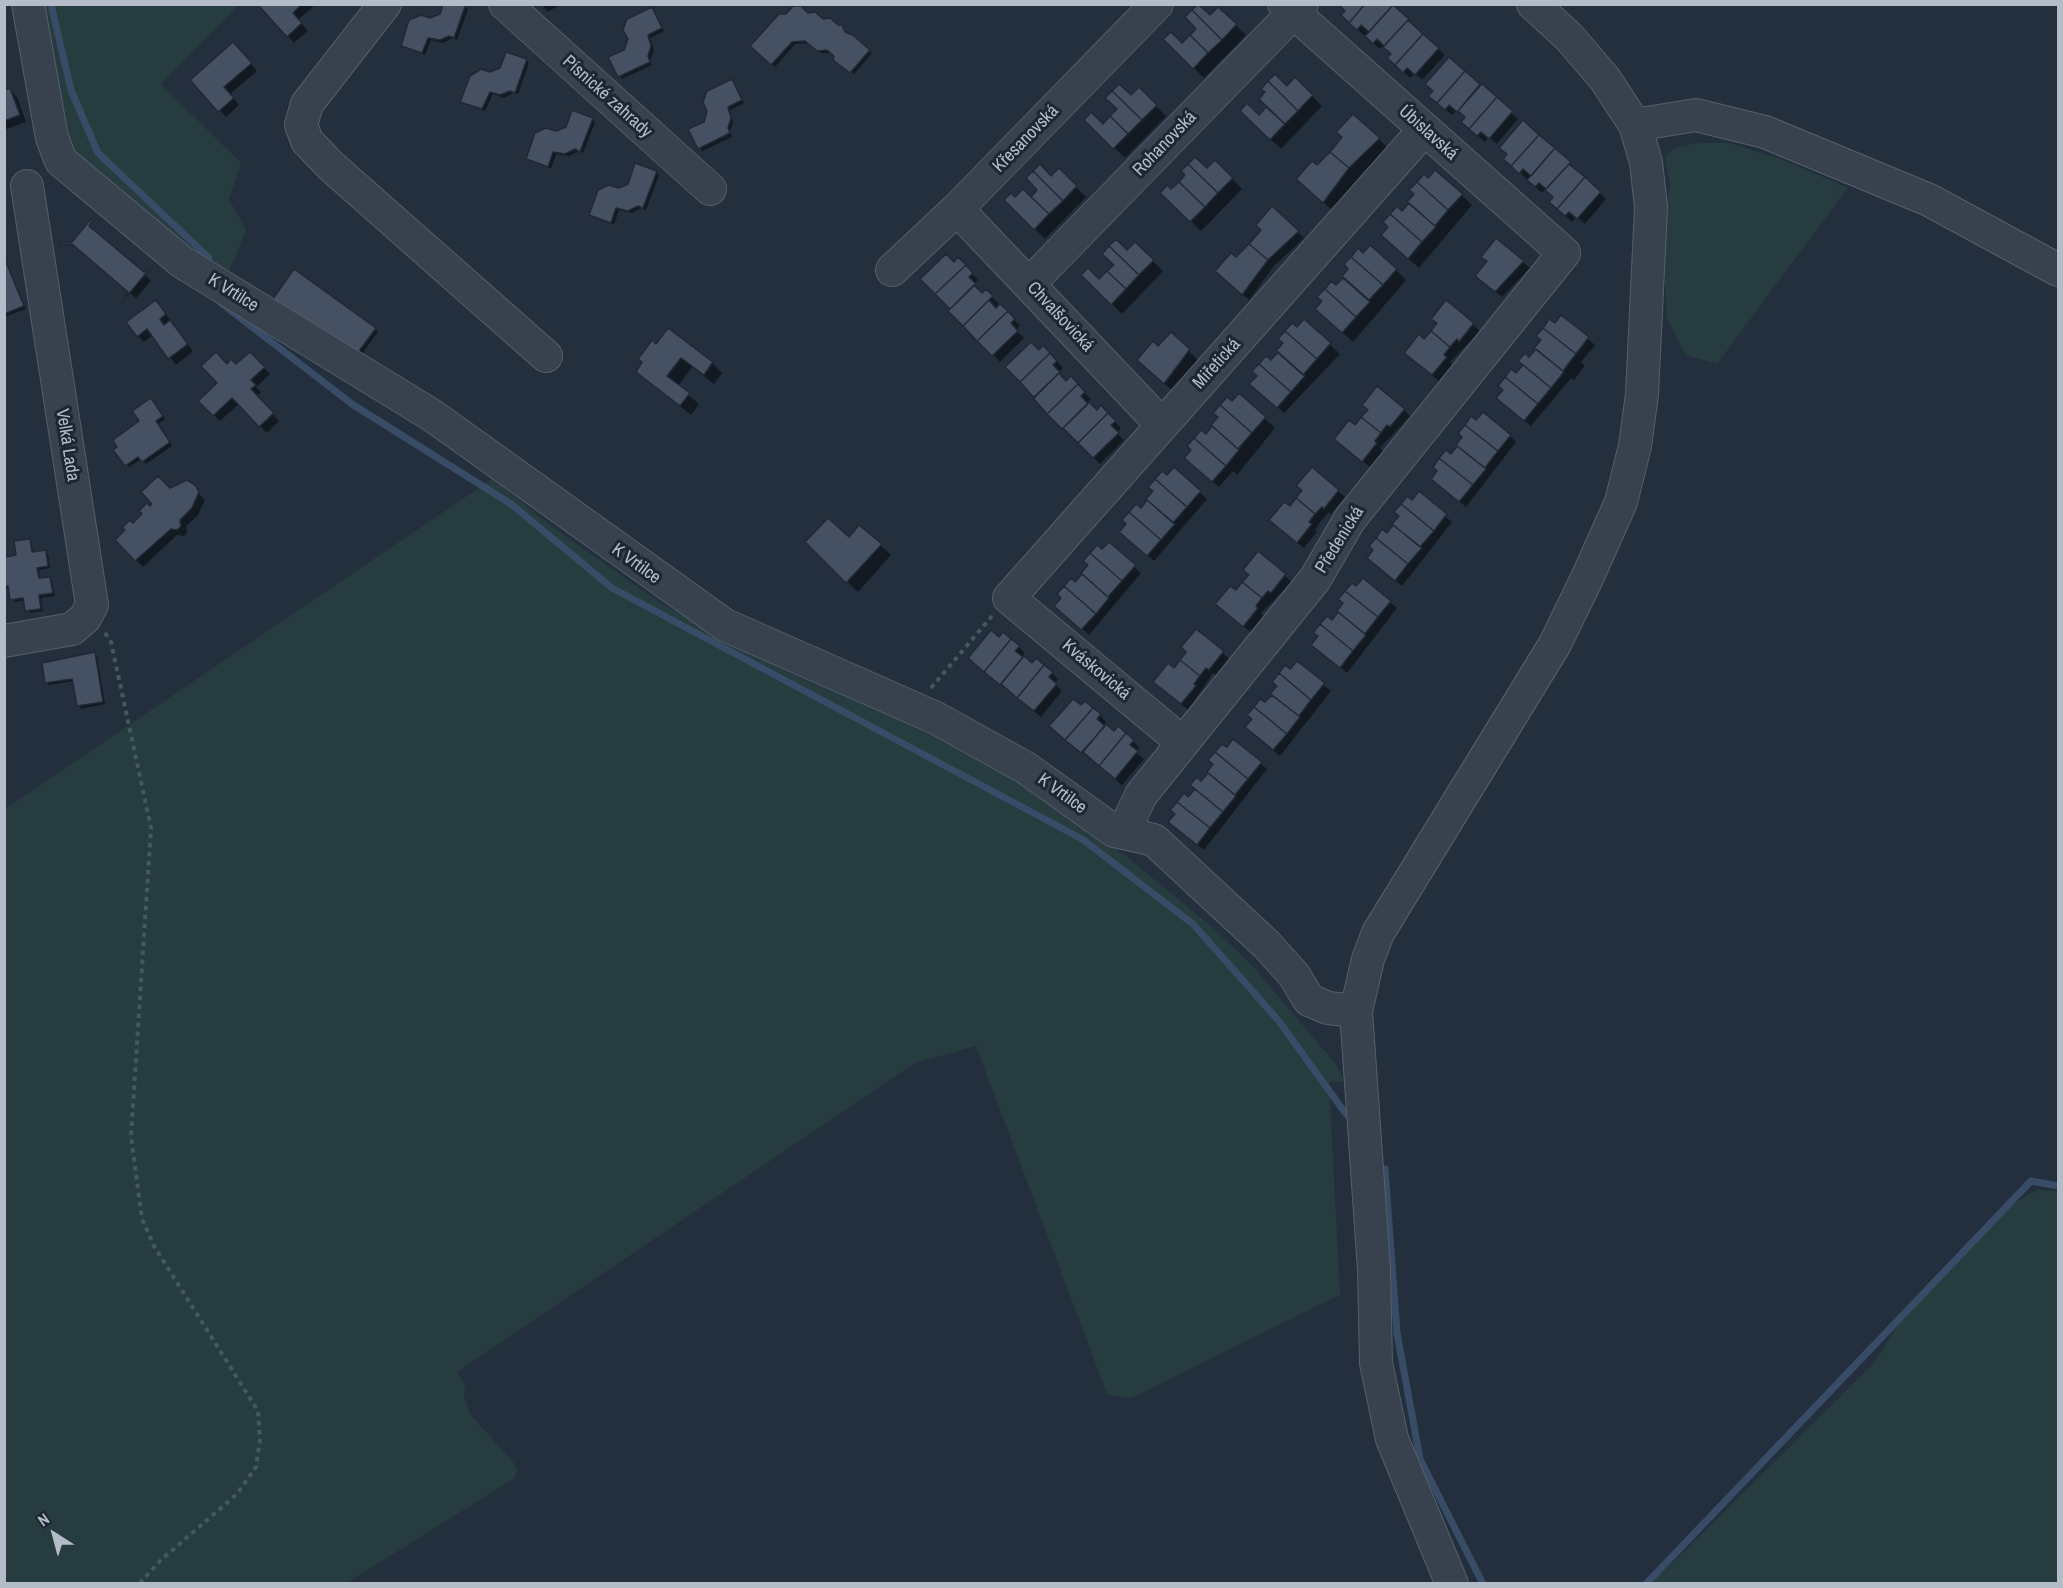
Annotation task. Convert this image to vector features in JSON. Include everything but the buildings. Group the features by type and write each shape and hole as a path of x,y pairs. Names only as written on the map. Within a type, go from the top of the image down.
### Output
{"street":[{"name":"K Vrtilce","path":"28,4 51,138 61,161 182,262 433,416 724,625 913,710 936,718 1026,768 1114,831 1154,840 1267,945 1294,975 1309,1000 1328,1008 1356,1011"},
{"path":"385,4 307,104 302,125 307,141 332,166 546,356"},
{"name":"Písnické zahrady","path":"505,4 710,189"},
{"name":"Křesanovská","path":"892,270 957,209 1157,4"},
{"path":"1442,1579 1392,1439 1377,1363 1374,1270 1356,1011 1368,959 1378,933 1556,644 1621,502 1635,446 1642,394 1651,207 1646,162 1635,125 1598,70 1569,37 1533,4"},
{"name":"Úbislavská","path":"1293,7 1424,130 1564,253"},
{"name":"Rohanovská","path":"1029,284 1293,7"},
{"path":"1635,125 1696,115 1765,132 1929,200 2058,270"},
{"name":"Miřetická","path":"1009,598 1424,130"},
{"name":"Velká Lada","path":"61,161 16,194 92,605 85,618"},
{"name":"Chvalšovická","path":"957,209 1162,425"},
{"name":"Předenická","path":"1132,834 1131,816 1135,805 1182,742 1315,579 1350,519 1564,253"},
{"name":"Kváskovická","path":"1009,598 1182,742"},
{"path":"4,641 72,629 85,618"}],"path":[{"path":"913,710 1009,598"},
{"path":"85,618 103,630 111,642 151,828 131,1136 142,1219 154,1246 258,1411 260,1439 256,1467 237,1494 161,1560 139,1584"}],"green space":[{"path":"37,5 239,5 161,84 241,163 229,199 246,230 228,275 192,261 65,151"},
{"path":"1698,143 1729,143 1781,159 1848,188 1717,364 1686,355 1667,319 1662,228 1670,186 1665,157 1674,148"},
{"path":"492,479 557,530 665,606 786,671 899,718 1019,781 1127,857 1206,922 1249,962 1335,1063 1345,1081 1329,1082 1340,1295 1131,1398 1107,1394 976,1046 915,1063 457,1372 465,1385 464,1396 470,1414 513,1462 517,1469 515,1478 347,1583 5,1584 5,809"},
{"path":"2037,1190 2058,1191 2058,1583 1652,1583 1874,1363 1897,1326 2006,1208"}],"waterway":[{"path":"51,4 71,90 98,153 209,258"},
{"path":"221,303 352,404 511,504 612,588 1082,839 1193,924 1278,1020 1346,1114"},
{"path":"1385,1169 1397,1333 1420,1459 1483,1584"},
{"path":"1646,1584 2031,1181 2058,1186"}]}
